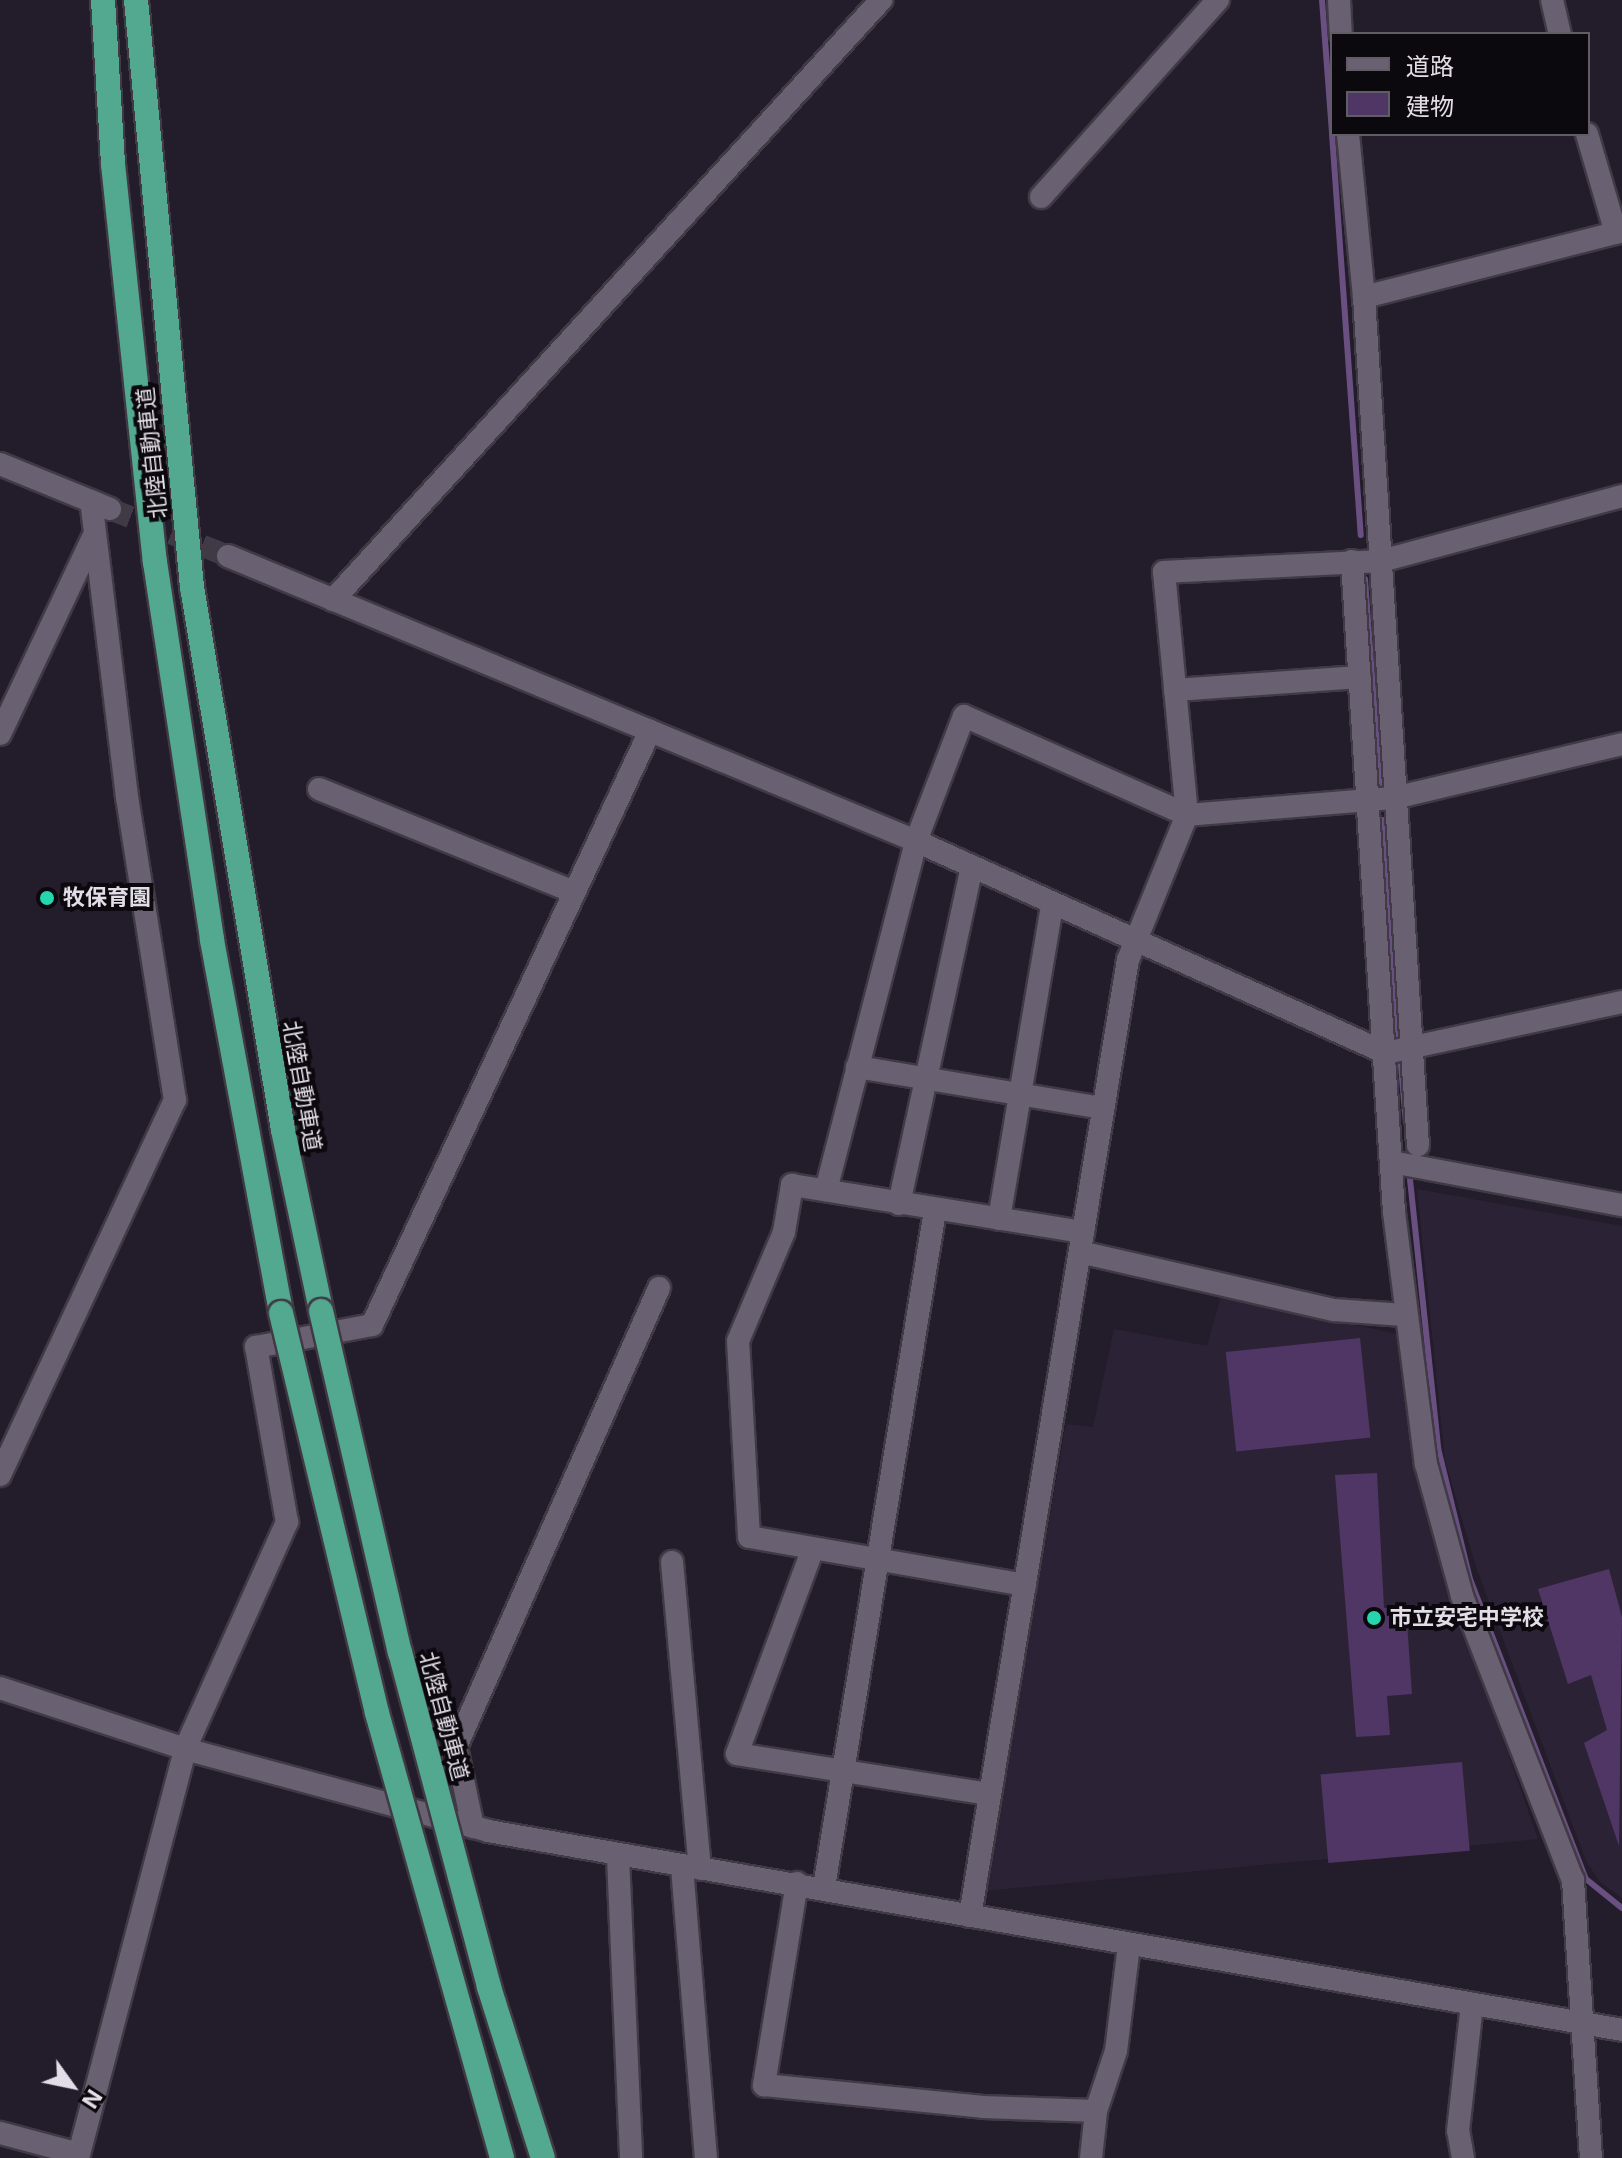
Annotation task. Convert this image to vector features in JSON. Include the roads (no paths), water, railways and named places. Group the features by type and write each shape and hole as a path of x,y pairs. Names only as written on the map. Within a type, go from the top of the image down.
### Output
{"highway":[{"name":"北陸自動車道","path":"103,0 113,164 155,562 212,940 281,1313 373,1698 502,2158"},
{"name":"北陸自動車道","path":"136,0 192,587 283,1130 321,1311 400,1652 489,1987 543,2158"}],"street":[{"path":"333,600 881,0"},
{"path":"1041,197 1218,0"},
{"path":"1339,0 1341,32"},
{"path":"1552,0 1560,32"},
{"path":"1348,136 1364,297 1419,1155"},
{"path":"1364,297 1619,232 1588,136"},
{"path":"0,464 100,505 92,538 0,734"},
{"path":"970,1916 1102,1108 1135,942 1187,815 1164,572 1381,561 1622,496"},
{"path":"0,1475 175,1100 92,538"},
{"path":"228,556 916,841 1386,1053 1414,1050 1622,1002"},
{"path":"1352,561 1404,1315 1426,1464 1462,1596 1573,1880 1585,2024 1591,2158"},
{"path":"1175,690 1360,677"},
{"path":"826,1190 916,841 964,716 1187,815 1394,798 1622,744"},
{"path":"0,2133 77,2156 185,1749 287,1522 256,1347 372,1325 650,731"},
{"path":"319,789 574,892"},
{"path":"899,1204 972,867"},
{"path":"999,1219 1052,904"},
{"path":"857,1067 1102,1108"},
{"path":"1392,1162 1419,1155 1622,1205"},
{"path":"1025,1585 812,1551 749,1537 738,1341 784,1232 792,1185 935,1211 999,1219 1334,1310 1404,1315"},
{"path":"824,1887 880,1562 935,1211"},
{"path":"473,1827 456,1747 659,1288"},
{"path":"812,1551 737,1754 990,1794"},
{"path":"672,1562 706,2158"},
{"path":"0,1688 185,1749 473,1827 618,1857 824,1887 1129,1945 1622,2030"},
{"path":"618,1857 631,2158"},
{"path":"797,1883 764,2085 983,2107 1096,2111"},
{"path":"1091,2158 1096,2111 1116,2051 1129,1945"},
{"path":"1463,2158 1458,2131 1472,2004"}],"waterway":[{"path":"1322,0 1330,106"},
{"path":"1332,136 1361,535"},
{"path":"1365,579 1380,790"},
{"path":"1383,820 1399,1044"},
{"path":"1400,1055 1406,1123"},
{"path":"1409,1170 1438,1448 1470,1579 1586,1879 1622,1908"}],"tunnel":[{"path":"110,509 228,556"}],"place":[{"name":"牧保育園","path":"47,898"},
{"name":"市立安宅中学校","path":"1374,1618"}]}
